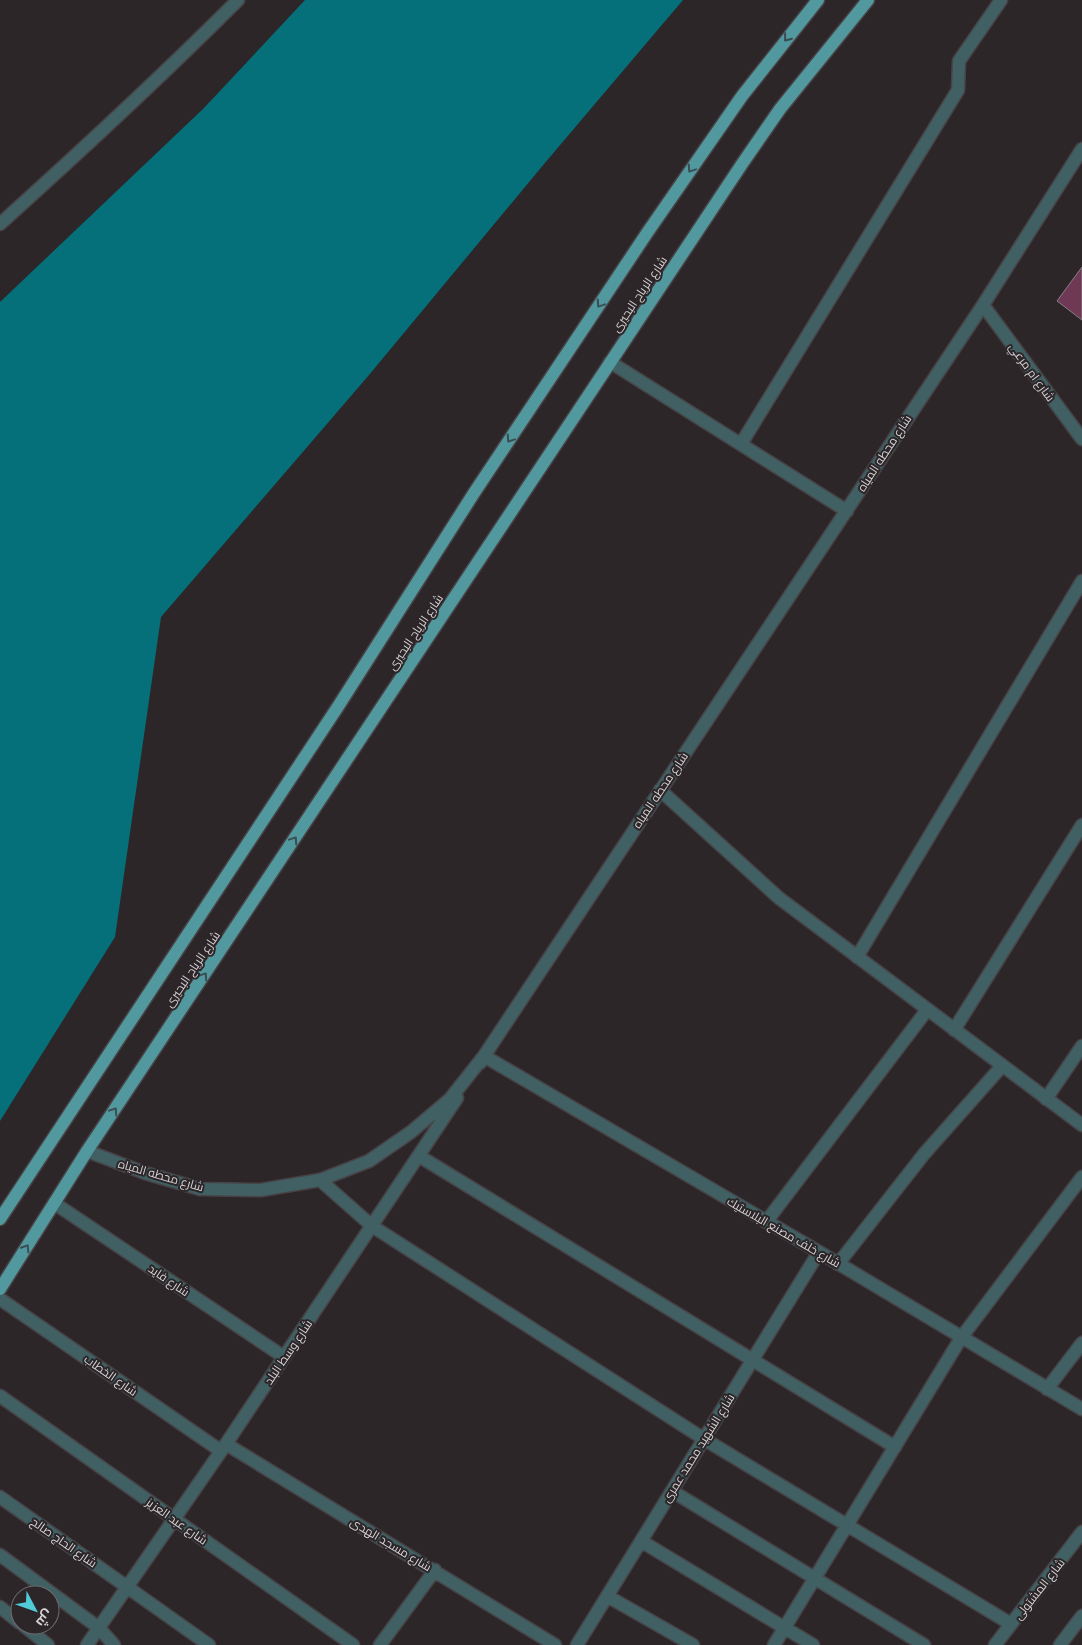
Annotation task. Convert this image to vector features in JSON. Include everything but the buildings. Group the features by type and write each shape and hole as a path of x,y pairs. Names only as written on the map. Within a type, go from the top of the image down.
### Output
{"main road":[{"name":"شارع الرياح البحيرى","path":"0,1219 339,705 474,493 647,234 742,96 818,0"},
{"name":"شارع الرياح البحيرى","path":"0,1289 87,1152 742,164 780,109 868,0"}],"street":[{"path":"0,224 168,70 238,0"},
{"path":"742,444 958,90 959,61 1001,0"},
{"name":"شارع محطه المياه","path":"87,1152 145,1173 200,1189 260,1190 320,1180 369,1161 410,1132 450,1099 484,1056 983,305 1082,149"},
{"name":"شارع ام مرعي","path":"983,305 1082,439"},
{"path":"610,362 846,511"},
{"path":"858,957 1082,581"},
{"path":"660,790 779,898 1082,1125"},
{"path":"954,1030 1082,825"},
{"path":"766,1222 927,1010"},
{"path":"1046,1099 1082,1046"},
{"name":"شارع وسط البلد","path":"87,1645 224,1447 484,1056"},
{"name":"شارع خلف مصنع البلاستيك","path":"484,1056 819,1252 1082,1409"},
{"path":"838,1264 924,1154 1002,1066"},
{"path":"419,1156 895,1447"},
{"path":"774,1645 961,1338 1082,1177"},
{"path":"320,1180 372,1226 704,1439 1011,1624"},
{"name":"شارع فايد","path":"54,1203 284,1357"},
{"name":"شارع الشهيد محمد عمرى","path":"577,1645 819,1252"},
{"name":"شارع الخطاب","path":"0,1299 224,1447"},
{"path":"1047,1389 1082,1343"},
{"name":"شارع عبد العزيز","path":"0,1396 353,1645"},
{"name":"شارع مسجد الهدى","path":"224,1447 435,1570 555,1645"},
{"path":"672,1491 924,1645"},
{"name":"شارع الحاج صالح","path":"0,1497 209,1645"},
{"name":"شارع المشتولى","path":"995,1645 1082,1532"},
{"path":"641,1541 813,1645"},
{"path":"0,1555 99,1628 114,1645"},
{"path":"380,1645 435,1570"},
{"path":"607,1596 693,1645"},
{"path":"0,1607 10,1615"},
{"path":"1060,1645 1082,1616"},
{"path":"35,1635 48,1645"}],"water":[{"path":"305,0 683,0 369,375 161,617 115,937 0,1121 0,302 204,108"}]}
